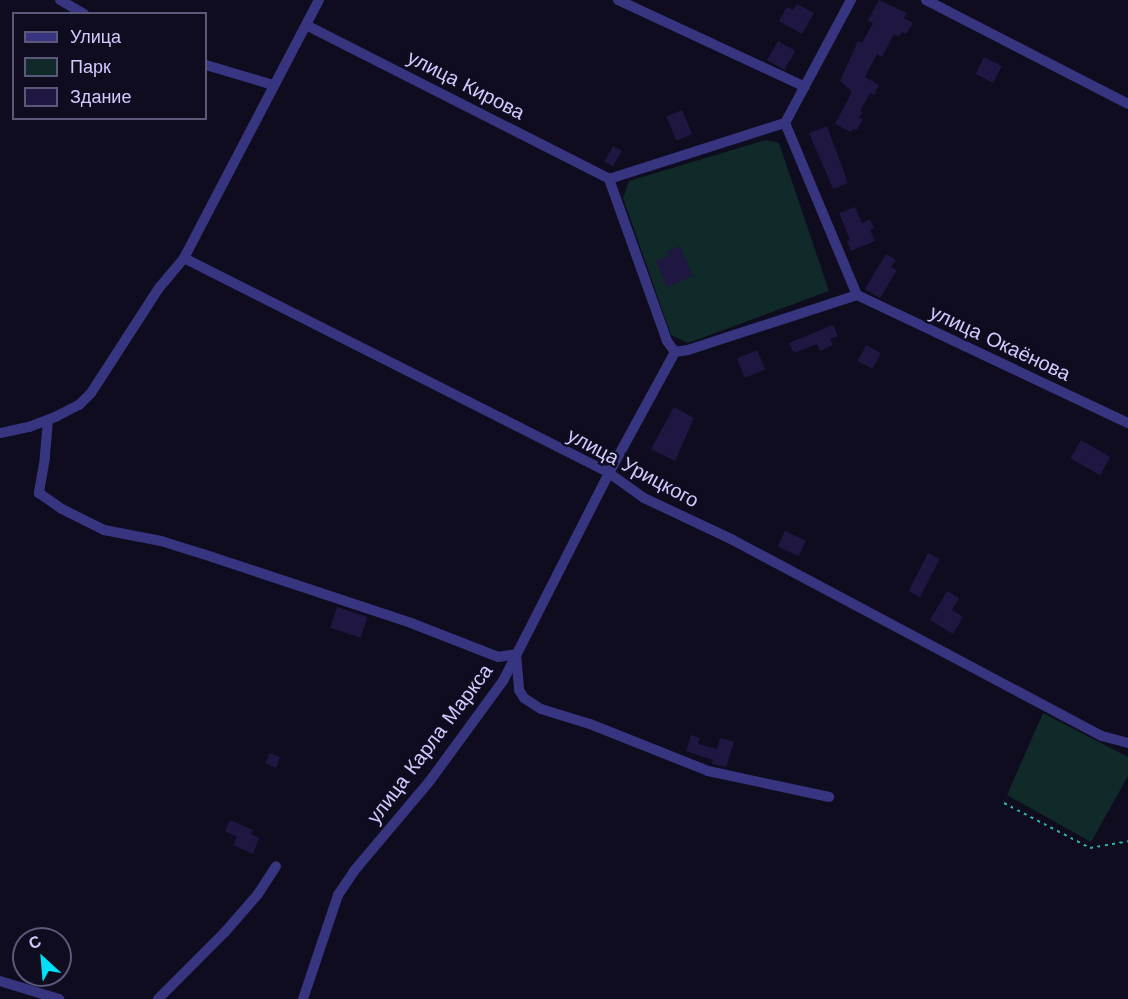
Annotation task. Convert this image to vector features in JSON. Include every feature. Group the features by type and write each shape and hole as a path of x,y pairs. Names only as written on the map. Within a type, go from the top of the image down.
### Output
{"street":[{"path":"60,0 81,12"},
{"path":"0,433 48,420 79,405 91,393 159,288 184,258 319,0"},
{"path":"618,0 805,87"},
{"path":"785,123 857,295 675,352 667,341 609,179 785,123 851,0"},
{"path":"926,0 1128,104"},
{"name":"улица Кирова","path":"306,25 609,179"},
{"path":"207,65 273,85"},
{"name":"улица Урицкого","path":"184,258 609,473 644,498 731,539 1102,736 1128,743"},
{"name":"улица Окаёнова","path":"857,295 1128,423"},
{"name":"улица Карла Маркса","path":"303,999 338,895 354,871 429,782 503,681 609,473 675,352"},
{"path":"48,420 39,494 104,530 161,541 411,623 498,657 516,654 519,690 524,698 541,709 590,724 708,771 829,797"},
{"path":"158,999 225,932 258,894 276,866"},
{"path":"0,981 56,999"}],"path":[{"path":"1004,803 1090,848 1128,841"}],"green space":[{"path":"766,140 779,143 829,291 688,343 671,335 623,198 629,181"},
{"path":"1043,713 1128,757 1128,776 1091,842 1007,795"}],"building":[{"path":"879,0 907,13 904,18 913,23 906,34 902,32 899,37 894,34 882,57 877,54 865,77 879,85 874,95 870,93 860,111 863,112 859,118 863,119 857,130 853,129 851,132 835,124 852,92 840,81 858,41 862,43 873,23 868,20"},
{"path":"797,4 814,13 802,34 779,21 787,7 793,10"},
{"path":"778,41 795,51 784,70 767,60"},
{"path":"984,57 1002,66 993,83 975,74"},
{"path":"682,110 692,134 677,141 666,117"},
{"path":"827,126 848,183 833,189 809,133"},
{"path":"613,146 622,151 613,167 604,162"},
{"path":"855,207 862,223 870,219 874,228 870,230 875,241 851,251 847,241 850,240 839,213"},
{"path":"680,246 693,276 667,287 656,261 669,256 667,251"},
{"path":"886,254 896,260 891,267 897,270 880,298 865,289"},
{"path":"833,325 838,336 830,339 833,345 820,351 817,344 794,353 789,343"},
{"path":"866,345 881,353 873,369 858,361"},
{"path":"757,350 765,369 745,378 737,359"},
{"path":"674,407 694,418 675,461 651,449"},
{"path":"1081,440 1110,457 1100,475 1070,458"},
{"path":"785,531 806,541 799,556 778,546"},
{"path":"928,553 940,559 920,597 908,591"},
{"path":"947,591 959,598 952,610 963,617 953,634 930,620"},
{"path":"337,607 367,617 361,638 330,628"},
{"path":"691,735 700,738 698,744 717,749 720,738 734,742 726,767 712,764 713,760 686,751"},
{"path":"270,753 280,757 276,768 265,763"},
{"path":"230,820 253,830 251,834 259,838 253,854 233,845 237,837 225,831"}]}
